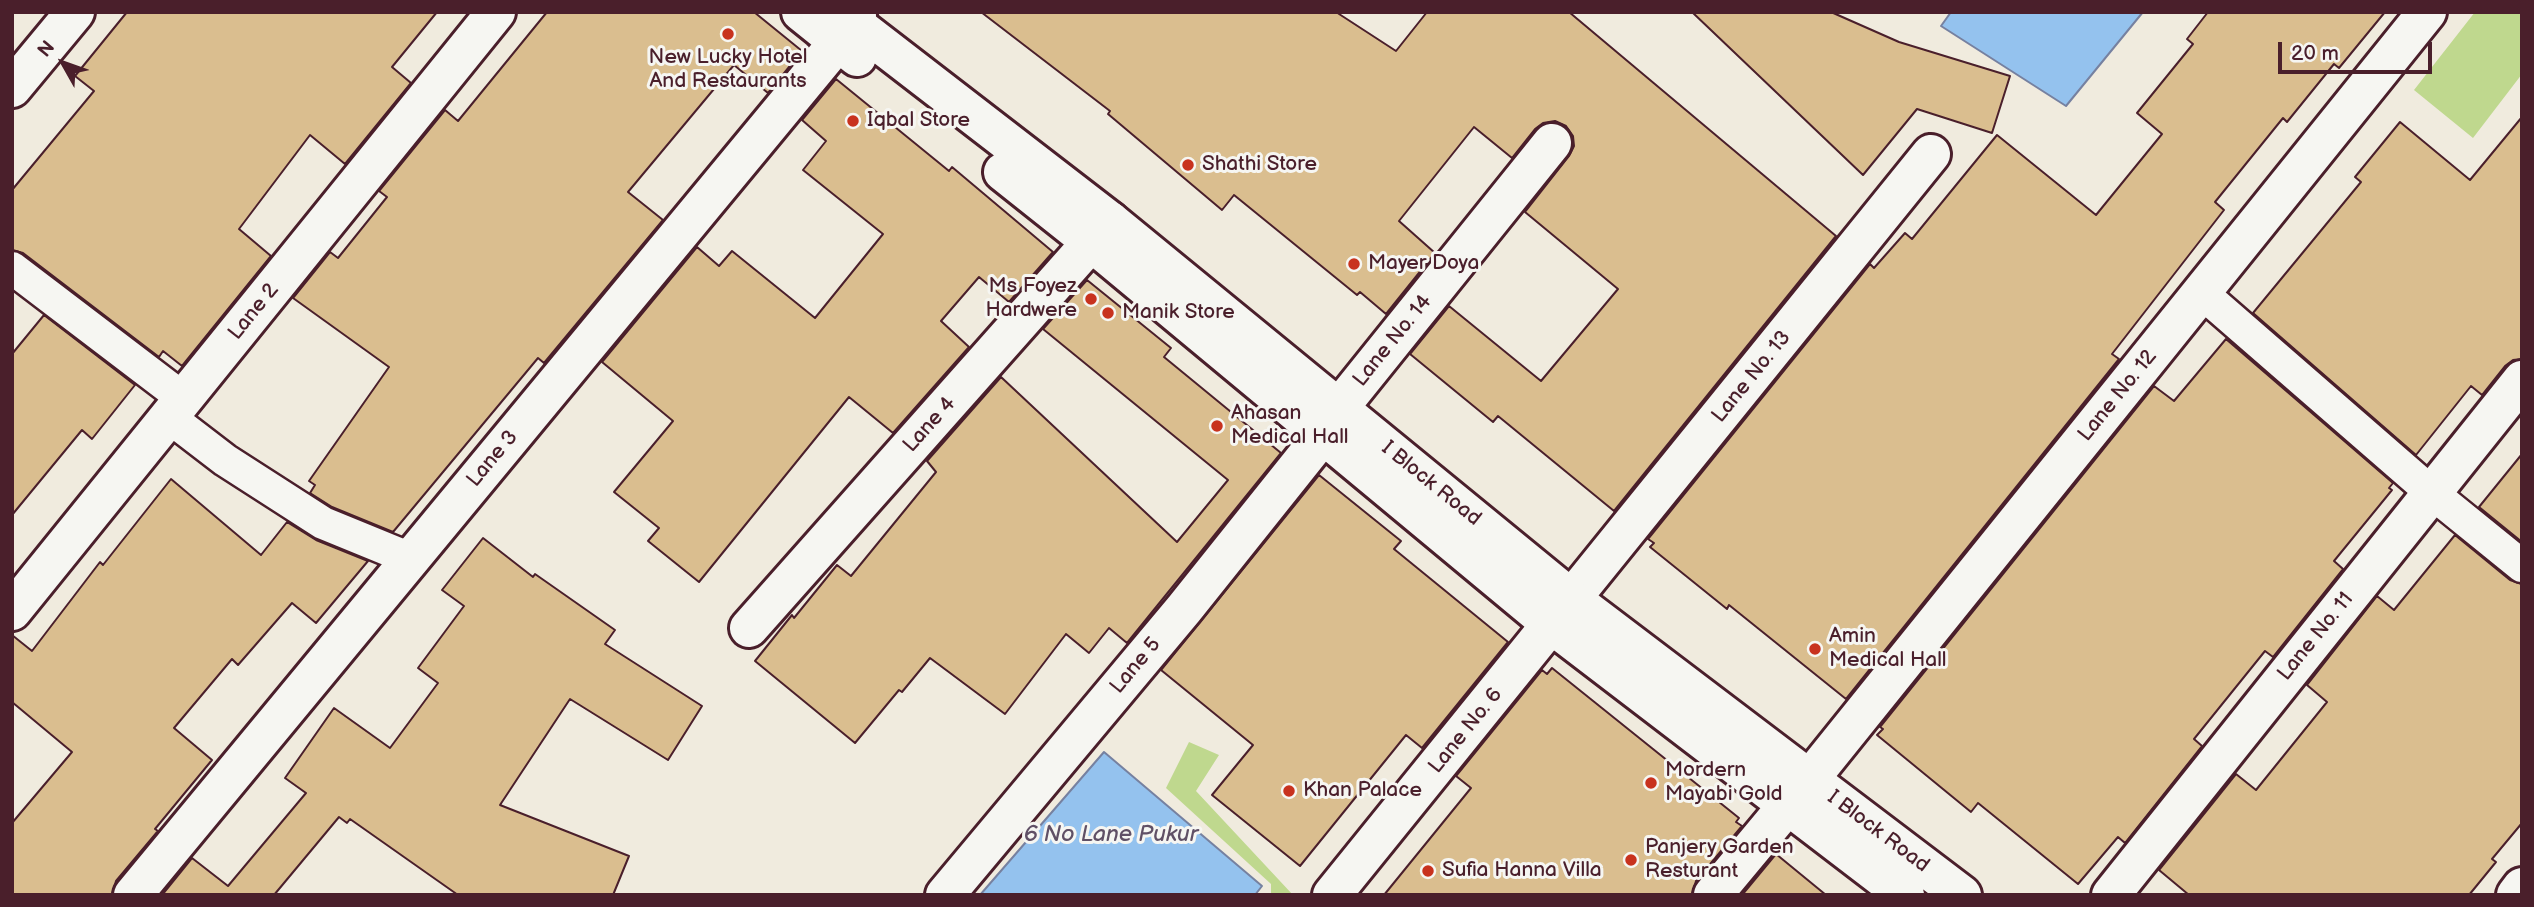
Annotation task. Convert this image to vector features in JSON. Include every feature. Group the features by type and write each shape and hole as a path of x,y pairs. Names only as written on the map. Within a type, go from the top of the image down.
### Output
{"street":[{"path":"12,88 75,12"},
{"name":"Lane 2","path":"12,611 496,12"},
{"name":"I Block Road","path":"801,12 847,22 1562,612 1798,793 1962,895"},
{"name":"Lane No. 12","path":"1713,895 2427,12"},
{"name":"Lane 3","path":"133,895 411,559 847,22"},
{"name":"Lane No. 14","path":"1331,421 1552,143"},
{"name":"Lane No. 13","path":"1562,612 1931,154"},
{"name":"Lane 4","path":"749,628 1101,232"},
{"path":"12,268 176,408 225,460 323,523 411,559"},
{"path":"2202,293 2432,493 2522,566"},
{"name":"Lane No. 11","path":"2111,895 2522,380"},
{"name":"Lane 5","path":"945,895 1184,609 1331,421"},
{"name":"Lane No. 6","path":"1332,895 1562,612"},
{"name":"I Block Road","path":"1798,793 1905,895"},
{"path":"2516,895 2522,887"}],"green space":[{"path":"2475,12 2522,12 2522,74 2473,138 2414,90"},
{"path":"1189,742 1219,755 1196,791 1293,895 1271,895 1271,884 1166,788"}],"water":[{"path":"1951,12 2143,12 2066,106 1941,26"},
{"name":"6 No Lane Pukur","path":"1104,752 1262,886 1255,895 980,895"}],"building":[{"path":"127,12 437,12 392,67 411,83 345,164 310,135 239,229 271,256 182,366 163,351 159,357 23,253 12,250 12,190 94,91 75,76"},
{"path":"547,12 754,12 802,51 768,93 734,65 628,192 663,220 544,363 538,358 393,532 332,507 310,493 315,485 309,481 389,367 293,298 330,252 338,258 387,197 379,191 445,110 458,121"},
{"path":"981,12 1336,12 1396,51 1427,12 1569,12 1836,236 1614,511 1498,416 1493,422 1410,354 1449,306 1541,381 1618,289 1525,212 1574,146 1573,136 1566,126 1555,121 1543,123 1512,158 1474,127 1399,221 1435,253 1386,314 1360,292 1357,295 1234,195 1222,210 1108,114 1110,111"},
{"path":"1692,12 1831,12 1899,42 2010,76 1992,133 1917,109 1863,175"},
{"path":"2208,12 2385,12 2339,68 2334,64 2287,122 2283,118 2215,202 2224,210 2112,354 2119,359 1846,699 1729,605 1727,609 1650,547 1654,543 1648,539 1870,264 1874,268 1905,233 1912,239 1997,135 2096,215 2162,134 2137,113 2193,44 2187,39"},
{"path":"836,79 949,171 952,167 1053,252 1009,302 979,277 941,321 969,347 893,433 849,397 699,582 648,541 659,528 614,492 673,421 602,362 697,247 719,266 732,251 815,318 883,234 803,170 826,141 802,120"},
{"path":"2522,117 2522,359 2513,360 2505,366 2482,395 2471,386 2416,455 2253,313 2361,182 2355,177 2400,122 2470,180"},
{"path":"1087,280 1171,348 1164,357 1281,453 1127,643 1109,628 1089,653 1066,634 1005,714 930,658 855,743 755,661 837,565 851,576 936,472 927,461 1001,377 1177,542 1228,480 1043,329"},
{"path":"44,315 135,385 92,439 82,430 12,515 12,354"},
{"path":"2226,339 2393,483 2389,488 2392,490 2334,561 2343,569 2273,657 2265,651 2194,739 2202,746 2125,843 2118,837 2078,884 1978,803 1971,812 1877,735 1883,729 1880,727 2154,386 2174,401"},
{"path":"2522,454 2522,542 2479,507"},
{"path":"1319,475 1401,541 1394,549 1508,642 1422,748 1406,735 1300,866 1212,795 1253,745 1161,670"},
{"path":"171,479 261,555 287,522 316,540 368,561 316,623 292,603 238,665 232,659 174,728 212,760 116,881 112,895 12,895 12,823 72,752 12,702 12,635 32,651 100,562 103,565"},
{"path":"2455,535 2510,580 2522,584 2522,823 2492,859 2496,862 2469,895 2189,895 2159,870 2236,774 2256,790 2327,702 2307,685 2377,596 2394,610"},
{"path":"483,538 533,577 535,574 615,630 605,644 702,706 668,760 570,699 500,805 629,856 613,895 458,895 350,819 347,823 339,817 274,895 162,895 192,858 228,886 306,793 285,778 334,708 390,748 438,683 418,668 464,606 442,590"},
{"path":"1552,668 1739,818 1736,822 1742,826 1696,881 1692,895 1384,895 1471,788 1456,776 1542,670 1547,674"},
{"path":"1776,854 1826,895 1742,895"}],"place":[{"name":"New Lucky Hotel And Restaurants","path":"728,34"},
{"name":"Iqbal Store","path":"853,121"},
{"name":"Shathi Store","path":"1188,165"},
{"name":"Mayer Doya","path":"1354,264"},
{"name":"Ms Foyez Hardwere","path":"1091,299"},
{"name":"Manik Store","path":"1108,313"},
{"name":"Ahasan Medical Hall","path":"1217,426"},
{"name":"Amin Medical Hall","path":"1815,649"},
{"name":"Mordern Mayabi Gold","path":"1651,783"},
{"name":"Khan Palace","path":"1289,791"},
{"name":"Panjery Garden Resturant","path":"1631,860"},
{"name":"Sufia Hanna Villa","path":"1428,871"}]}
